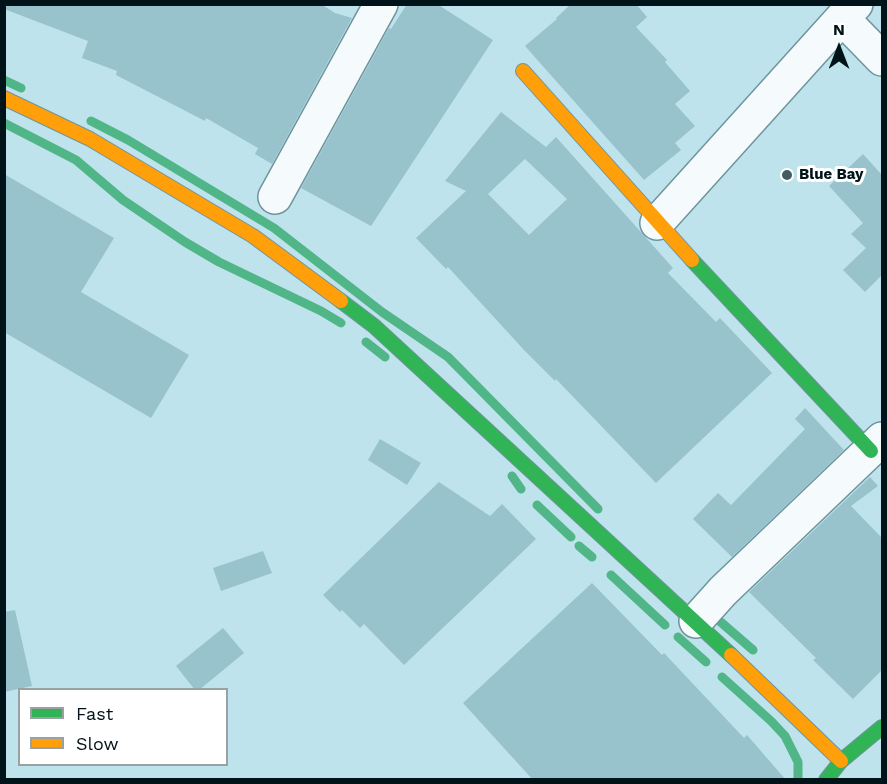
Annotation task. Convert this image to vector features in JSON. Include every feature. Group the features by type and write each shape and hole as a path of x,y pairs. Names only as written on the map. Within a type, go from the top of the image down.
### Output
{"main road":[{"path":"524,70 657,223 877,445"},
{"path":"4,98 90,139 253,236 374,326 696,621 841,761"},
{"path":"826,780 841,761 882,727"}],"street":[{"path":"275,197 381,4"},
{"path":"657,223 849,11 882,59"},
{"path":"696,621 723,591 877,445"}],"building":[{"path":"4,4 321,4 335,13 352,18 272,164 255,154 258,148 206,118 205,121 116,75 117,71 82,58 88,41 4,9"},
{"path":"407,4 437,4 493,40 371,226 301,188 389,28 391,29"},
{"path":"571,4 636,4 647,17 636,27 667,60 665,62 690,91 675,104 695,126 675,143 681,150 644,180 525,46"},
{"path":"501,112 546,147 556,137 673,268 668,273 716,322 720,318 772,373 656,483 556,379 555,381 524,350 448,267 446,269 416,238 466,191 445,181","holes":["525,159 567,199 529,235 488,194"]},
{"path":"863,154 882,175 882,275 865,292 843,270 866,248 851,234 863,223 829,186"},
{"path":"4,174 114,238 81,292 189,355 151,418 4,332"},
{"path":"805,408 844,450 732,557 693,519 718,493 731,505 805,429 795,419"},
{"path":"380,439 421,463 407,485 368,460"},
{"path":"870,477 878,486 851,506 882,538 882,670 853,699 813,660 816,658 749,592"},
{"path":"439,482 490,516 502,504 536,539 404,665 364,624 360,628 323,595"},
{"path":"263,551 272,573 221,591 213,568"},
{"path":"592,583 662,655 664,653 744,738 747,735 786,780 533,780 463,703"},
{"path":"15,610 32,686 4,692 4,612"},
{"path":"223,628 244,653 201,688 193,688 176,666"}],"waterway":[{"path":"4,80 21,88"},
{"path":"91,121 128,140 274,228 382,312 448,357 598,509"},
{"path":"4,123 76,160 123,200 185,242 219,262 341,323"},
{"path":"366,342 385,357"},
{"path":"512,476 521,489"},
{"path":"537,505 571,537"},
{"path":"579,546 592,557"},
{"path":"611,575 665,625"},
{"path":"716,618 753,650"},
{"path":"678,637 706,662"},
{"path":"722,677 785,736 798,762 798,780"}],"traffic: fast":[{"path":"692,260 871,451"},
{"path":"341,301 374,326 731,655"},
{"path":"826,780 841,761 882,727"}],"traffic: slow":[{"path":"523,71 692,260"},
{"path":"4,98 90,139 253,236 341,301"},
{"path":"731,655 841,761"}],"place":[{"name":"Blue Bay","path":"787,175"}]}
